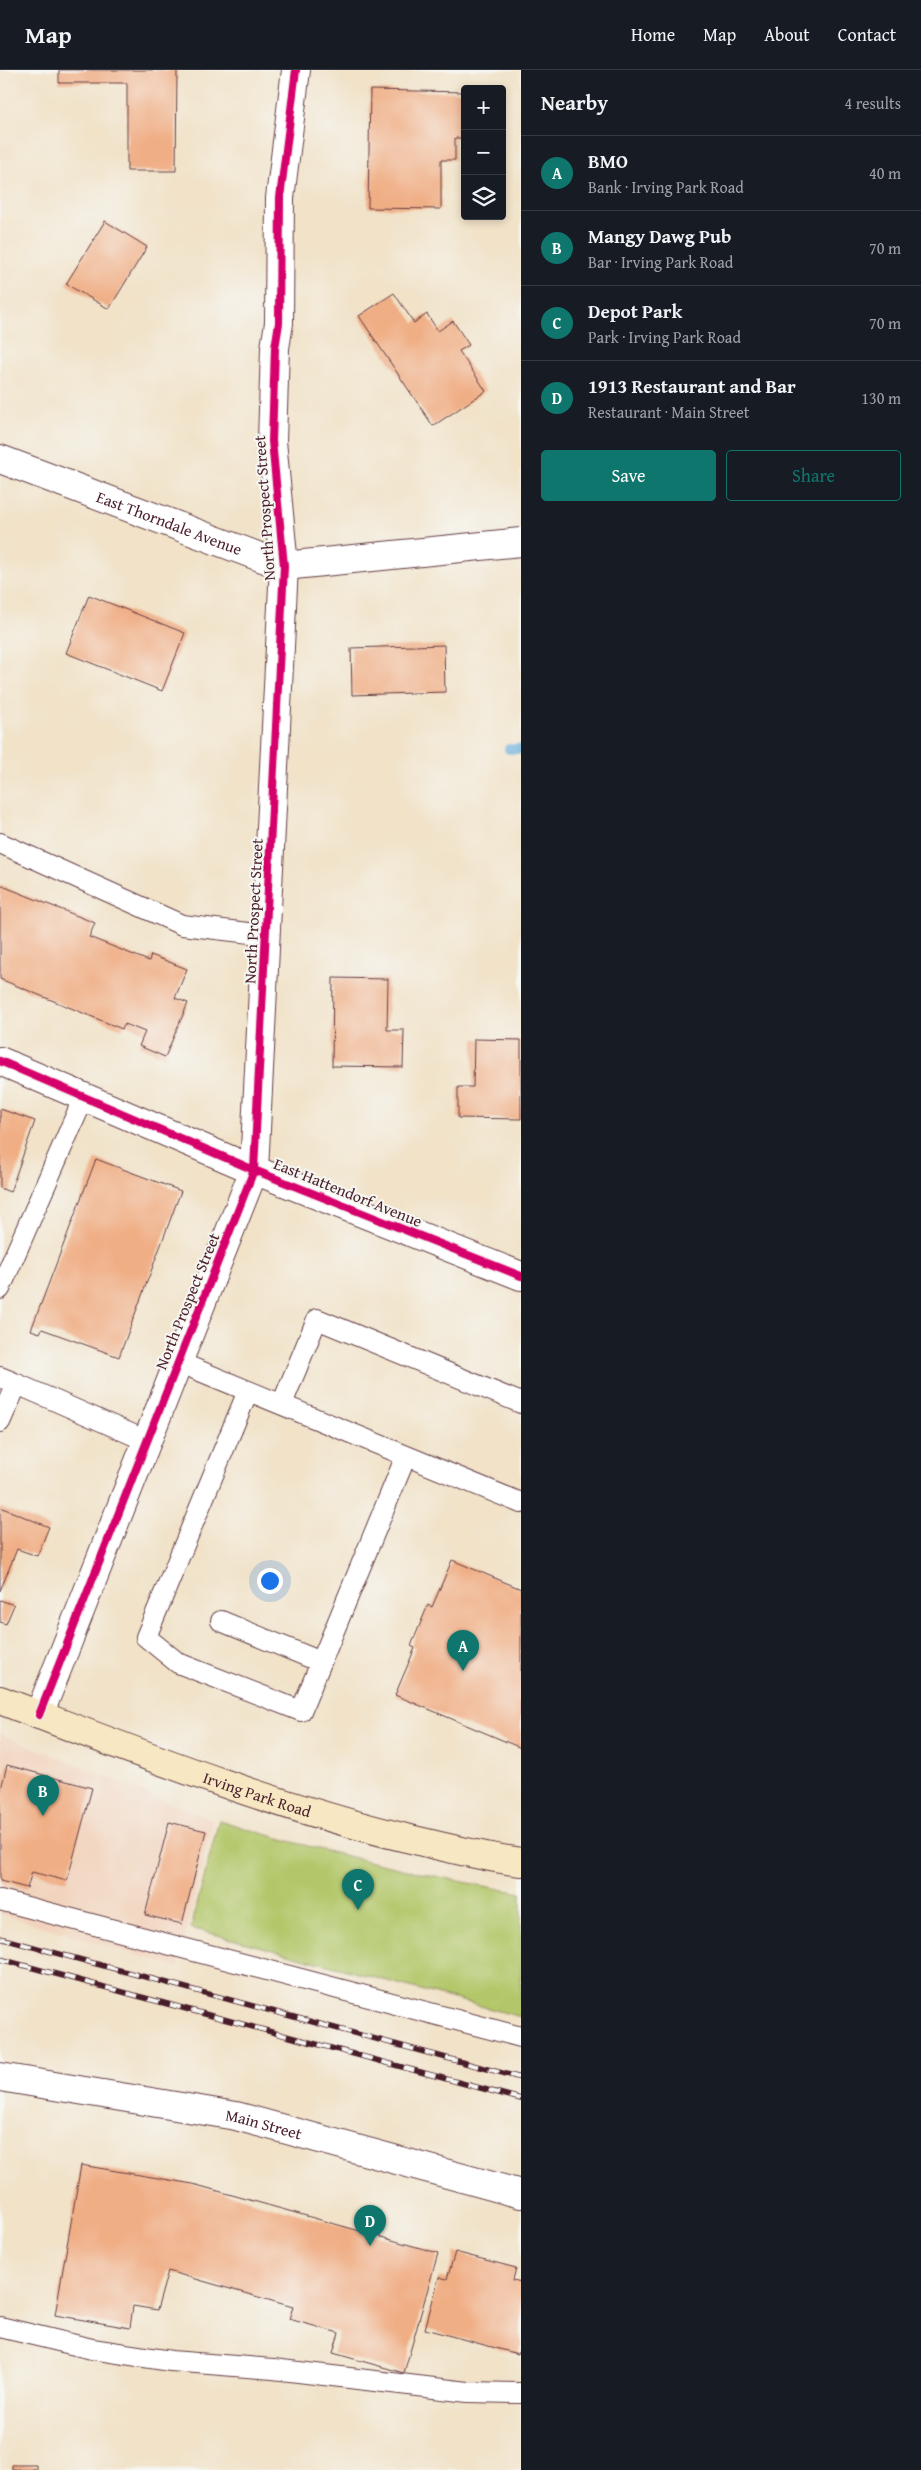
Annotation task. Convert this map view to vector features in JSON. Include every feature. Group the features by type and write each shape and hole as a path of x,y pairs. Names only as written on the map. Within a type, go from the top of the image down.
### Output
{"main road":[{"name":"Irving Park Road","path":"0,1700 234,1788 344,1822 488,1858 521,1862"}],"street":[{"name":"North Prospect Street","path":"39,1714 254,1170 284,566 272,441 275,348 279,323 280,198 296,70"},
{"name":"East Thorndale Avenue","path":"0,458 284,566 521,542"},
{"name":"East Hattendorf Avenue","path":"0,1061 254,1170 521,1276"},
{"name":"Main Street","path":"0,2077 236,2116 521,2194"}],"lane":[{"path":"0,843 182,925 266,935"},
{"path":"0,1289 84,1097"},
{"path":"282,1404 317,1319 521,1403"},
{"path":"178,1362 521,1503"},
{"path":"0,1422 8,1380 147,1441"},
{"path":"248,1390 146,1637 178,1663 301,1711 406,1456"},
{"path":"220,1621 321,1662"},
{"path":"0,1900 521,2037"},
{"path":"0,2327 92,2349 171,2362 273,2369 468,2392 521,2393"}],"shaded area":[{"path":"0,1734 213,1820 178,1967 0,1914"}],"green space":[{"path":"219,1820 256,1832 369,1861 521,1893 521,2017 191,1928"}],"building":[{"path":"59,70 177,70 176,171 127,171 127,83 59,83"},
{"path":"370,90 461,92 461,138 455,138 455,160 441,160 441,209 368,208"},
{"path":"105,221 147,247 109,309 66,284"},
{"path":"394,293 414,323 427,314 438,331 453,321 469,345 459,351 486,391 433,426 359,316"},
{"path":"89,595 185,633 162,691 66,653"},
{"path":"444,645 445,692 352,695 351,648"},
{"path":"0,885 95,923 89,937 149,961 151,955 187,969 175,998 188,1003 165,1057 139,1046 145,1032 125,1024 122,1029 0,979"},
{"path":"333,978 388,979 387,1030 404,1030 403,1067 332,1066"},
{"path":"474,1039 521,1040 521,1119 458,1118 458,1087 473,1087"},
{"path":"0,1109 35,1121 10,1192 0,1188"},
{"path":"96,1159 181,1191 119,1357 42,1329 40,1333 31,1330"},
{"path":"0,1507 49,1527 37,1556 17,1549 0,1591"},
{"path":"452,1560 521,1589 521,1748 395,1695 415,1648 411,1646 428,1605 432,1607"},
{"path":"0,1600 14,1605 6,1624 0,1622"},
{"path":"7,1765 92,1788 67,1881 32,1872 27,1888 0,1881 0,1793"},
{"path":"169,1822 206,1831 182,1924 145,1915"},
{"path":"81,2165 193,2184 438,2253 404,2373 333,2353 339,2333 289,2319 293,2307 168,2271 157,2310 133,2306 130,2328 55,2315"},
{"path":"455,2252 516,2268 513,2280 521,2282 521,2344 518,2354 425,2329 439,2277 447,2279"},
{"path":"12,2465 37,2465 37,2470 12,2470"}],"waterway":[{"path":"509,749 521,749"}],"railway":[{"path":"0,1938 521,2078"},
{"path":"0,1959 521,2099"}],"cycle path":[{"path":"39,1715 254,1170 284,566 272,441 275,348 279,323 280,198 296,70"},
{"path":"0,1061 254,1170 521,1276"}],"place":[{"name":"BMO","path":"463,1671"},
{"name":"Mangy Dawg Pub","path":"43,1816"},
{"name":"Depot Park","path":"358,1910"},
{"name":"1913 Restaurant and Bar","path":"370,2246"}]}
